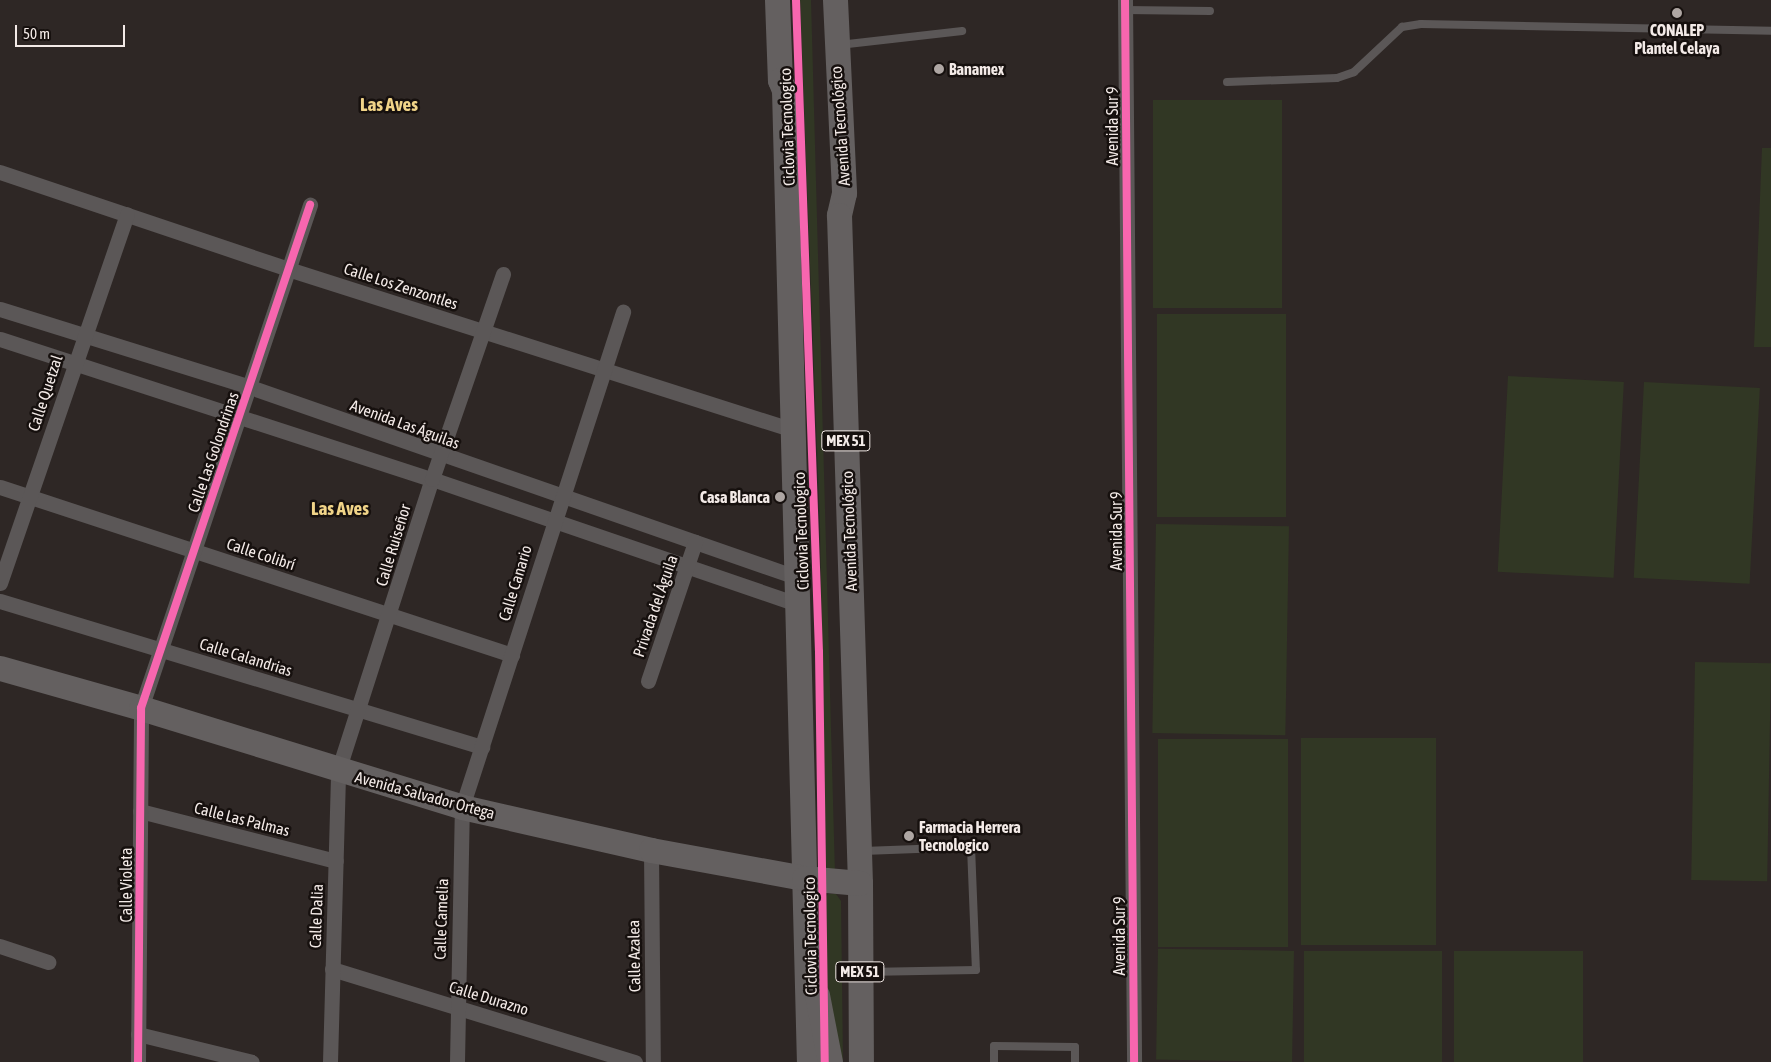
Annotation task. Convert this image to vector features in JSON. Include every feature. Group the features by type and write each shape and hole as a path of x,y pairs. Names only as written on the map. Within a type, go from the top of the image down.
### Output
{"main road":[{"path":"777,0 780,80 784,90"},
{"path":"783,0 809,1062"},
{"path":"827,0 831,111 839,215"},
{"name":"Avenida Tecnológico","path":"835,0 835,45 844,194 839,215 860,883 861,1062"},
{"name":"Avenida Salvador Ortega","path":"0,668 141,708 338,771 462,807 651,850 804,878 860,883"},
{"path":"806,946 830,1062"}],"street":[{"name":"Avenida Sur 9","path":"1125,5 1134,1062"},
{"name":"Calle Los Zenzontles","path":"0,172 288,269 793,430"},
{"name":"Calle Las Golondrinas","path":"141,708 310,205"},
{"name":"Calle Quetzal","path":"0,583 74,360 127,214"},
{"name":"Calle Ruiseñor","path":"338,771 390,615 432,479 485,332 503,274"},
{"name":"Avenida Las Águilas","path":"0,309 84,333 250,387 440,456 561,495 796,577"},
{"name":"Calle Canario","path":"462,807 512,655 553,519 623,312"},
{"path":"0,339 74,360 240,417 553,519 797,604"},
{"name":"Calle Colibrí","path":"0,487 512,655"},
{"name":"Privada del Águila","path":"648,680 695,542"},
{"name":"Calle Calandrias","path":"0,601 482,746"},
{"name":"Calle Violeta","path":"138,1062 141,708"},
{"name":"Calle Dalia","path":"330,1062 338,771"},
{"name":"Calle Camelia","path":"457,1062 456,1005 462,807"},
{"name":"Calle Las Palmas","path":"140,811 336,860"},
{"name":"Calle Azalea","path":"651,850 653,1062"},
{"path":"0,946 48,962"},
{"name":"Calle Durazno","path":"332,969 456,1005 634,1062"},
{"path":"138,1034 227,1059 252,1062"}],"lane":[{"path":"1125,5 1210,11"},
{"path":"1227,82 1337,78 1354,72 1402,27 1421,24 1771,31"},
{"path":"835,45 962,31"},
{"path":"859,852 971,847 976,970 860,972"},
{"path":"994,1062 994,1046 1021,1046 1075,1047 1076,1062"}],"green space":[{"path":"800,0 811,0 835,874 827,873 826,864 820,526"},
{"path":"1153,100 1282,100 1282,308 1153,308"},
{"path":"1762,148 1771,148 1771,347 1754,347"},
{"path":"1157,314 1286,314 1286,517 1157,517"},
{"path":"1508,376 1624,382 1614,578 1498,572"},
{"path":"1644,382 1760,388 1750,584 1634,578"},
{"path":"1156,524 1289,526 1285,735 1152,733"},
{"path":"1695,662 1771,663 1767,881 1691,880"},
{"path":"1301,738 1436,738 1436,945 1301,945"},
{"path":"1158,739 1288,739 1288,947 1158,947"},
{"path":"828,894 836,894 841,901 843,1062 831,1062 823,942 823,900"},
{"path":"1158,949 1294,951 1292,1062 1156,1060"},
{"path":"1304,951 1442,951 1442,1062 1304,1062"},
{"path":"1454,951 1583,951 1583,1062 1454,1062"}],"cycle path":[{"name":"Ciclovia Tecnologico","path":"796,0 819,652 825,1062"},
{"path":"1125,0 1134,1062"},
{"path":"138,1062 141,708 310,205"}],"place":[{"name":"CONALEP Plantel Celaya","path":"1677,13"},
{"name":"Banamex","path":"939,69"},
{"name":"Casa Blanca","path":"780,497"},
{"name":"Farmacia Herrera Tecnologico","path":"909,836"}],"district":[{"name":"Las Aves","path":"389,105"},
{"name":"Las Aves","path":"340,509"}]}
